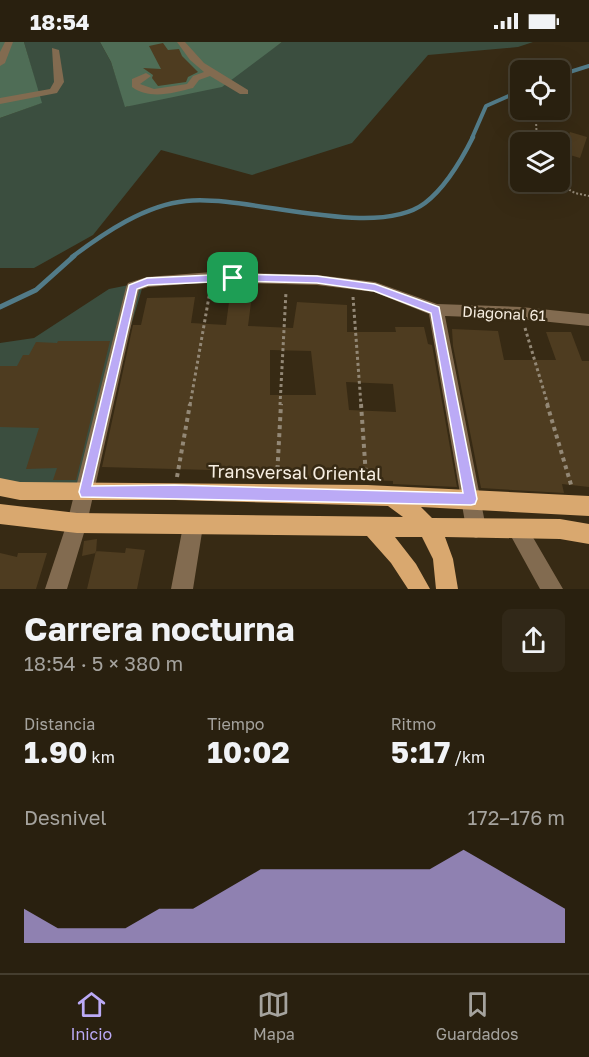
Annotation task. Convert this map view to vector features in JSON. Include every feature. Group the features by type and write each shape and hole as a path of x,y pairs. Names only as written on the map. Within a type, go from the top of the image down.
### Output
{"main road":[{"name":"Transversal Oriental","path":"0,487 20,491 367,495 583,505"},
{"path":"391,496 411,509 430,528 441,546 447,567 447,589"},
{"path":"0,514 77,523 560,529 589,534"},
{"path":"371,527 390,544 408,567 419,589"}],"street":[{"path":"0,63 9,42"},
{"path":"181,42 186,52 223,81 244,92"},
{"path":"0,101 52,91 59,82 55,50"},
{"path":"146,76 135,81 135,85 140,90 152,92 190,86 196,78 212,72"},
{"name":"Diagonal 61","path":"85,492 133,287 147,282 212,277 286,278 375,287 436,310 521,313 589,320"},
{"path":"436,310 476,528"},
{"path":"57,589 85,492"},
{"path":"182,589 193,526"},
{"path":"517,530 552,589"}],"path":[{"path":"570,190 589,196"},
{"path":"175,491 212,277"},
{"path":"277,494 286,278"},
{"path":"352,285 367,495"},
{"path":"521,313 583,505"}],"green space":[{"path":"0,42 24,42 42,103 0,118"},
{"path":"24,42 100,42 111,62 126,107 269,51 282,42 533,42 518,47 428,55 352,143 252,175 161,150 93,235 34,268 0,268 0,118 41,103"},
{"path":"100,42 282,42 222,87 125,107 111,62"},
{"path":"144,282 83,488 0,482 0,343 34,338 109,289"}],"building":[{"path":"163,43 168,50 179,49 182,56 198,72 188,77 186,82 158,86 152,78 153,75 143,68 161,69 149,46"},
{"path":"570,132 587,137 580,158 570,155"},
{"path":"195,297 191,323 226,325 229,302 251,303 248,326 293,328 297,302 347,305 347,332 396,332 395,327 424,327 428,344 432,345 457,487 393,484 393,481 279,477 280,474 210,470 102,467 133,325 141,325 147,298","holes":["270,350 311,351 316,395 270,395","346,382 393,384 396,412 349,410"]},
{"path":"452,329 498,331 504,360 556,360 546,332 571,332 582,361 589,361 589,487 562,484 564,493 481,488 453,346"},
{"path":"58,341 110,341 76,480 53,480 57,468 26,469 39,428 0,427 0,366 17,366 23,355 29,355 36,342 57,343"},
{"path":"97,539 96,553 82,556 84,541"},
{"path":"126,548 145,550 137,589 87,589 96,551 125,553"},
{"path":"0,553 17,557 18,553 47,553 36,589 0,589"}],"waterway":[{"path":"570,72 589,66"},
{"path":"472,138 486,106 510,95"},
{"path":"72,257 111,230 140,214 186,201 242,204 343,217 375,218 403,214 433,197 458,164 473,137"},
{"path":"0,307 36,290 74,256"}],"route":[{"path":"212,277 233,278 286,278 375,287 436,310 471,499 175,491 85,492 133,287 147,282 212,277"}]}
